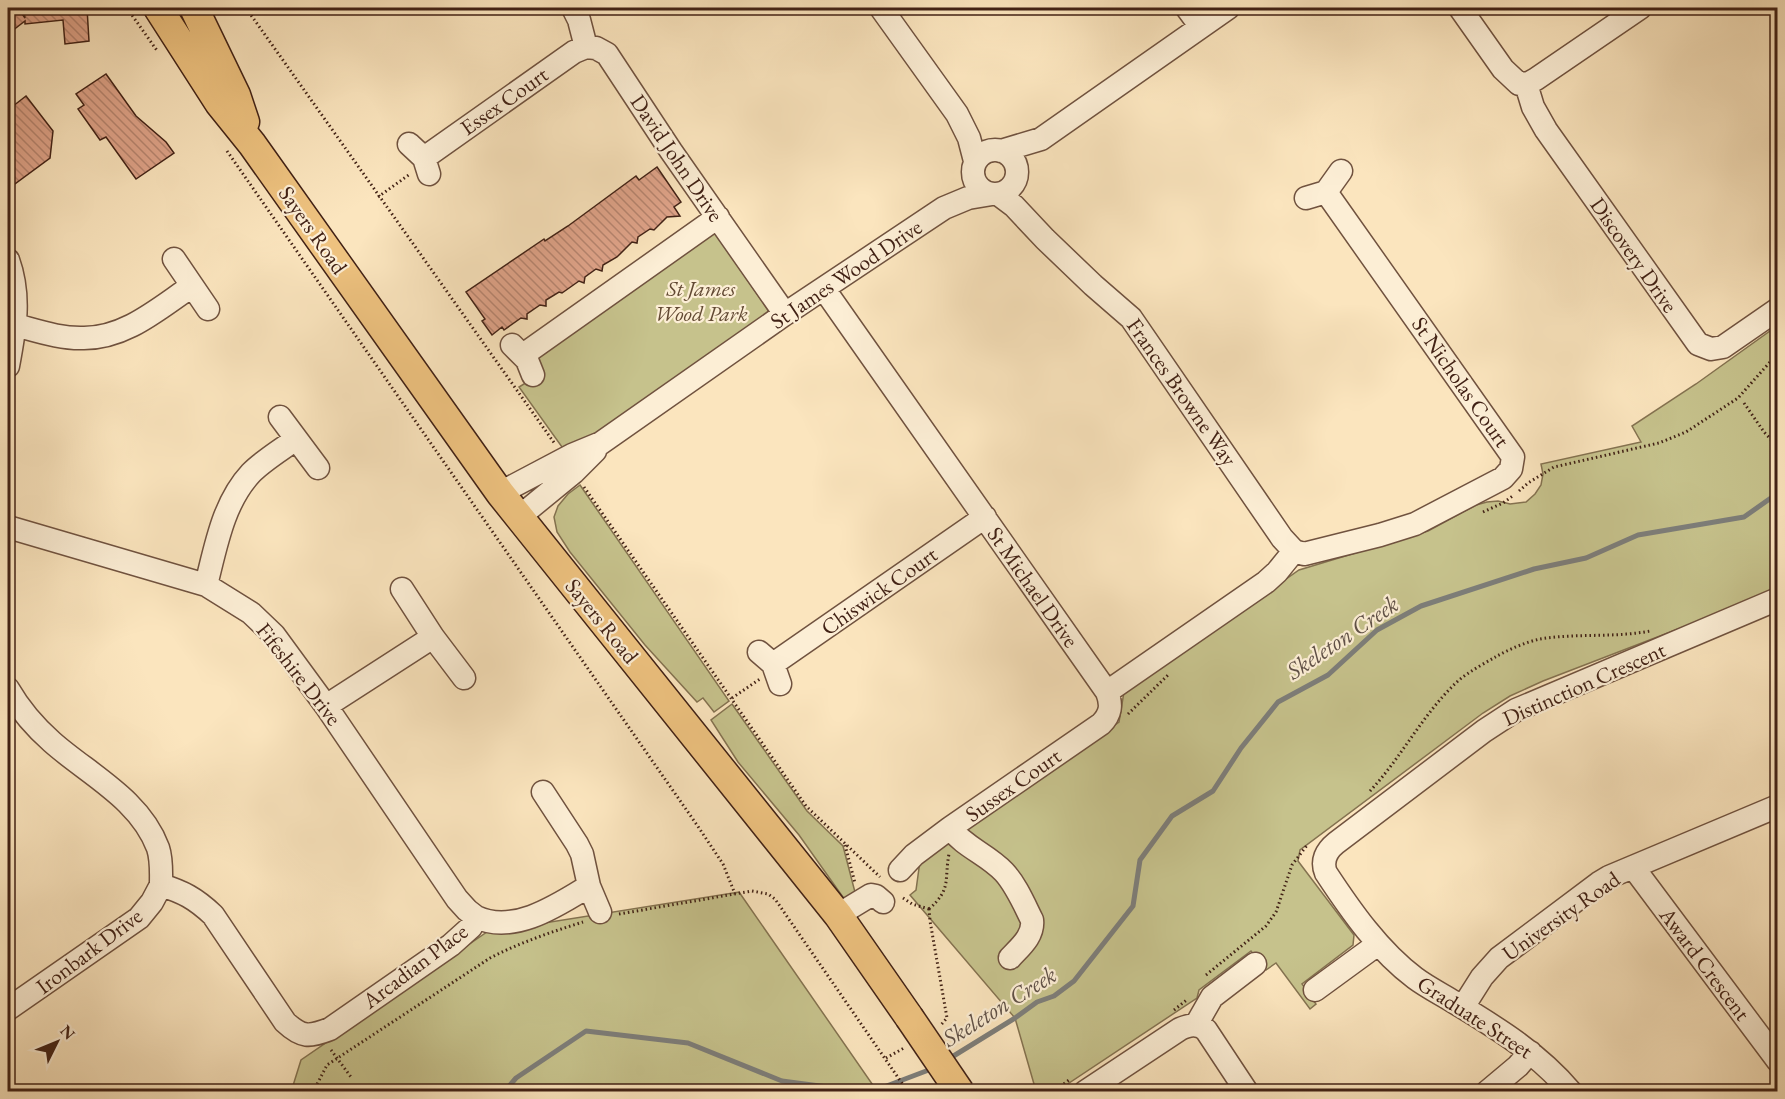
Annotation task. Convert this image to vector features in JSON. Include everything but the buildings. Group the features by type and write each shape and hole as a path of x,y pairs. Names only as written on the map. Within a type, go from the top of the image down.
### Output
{"main road":[{"name":"Sayers Road","path":"158,8 219,103 238,139 500,493 838,915 960,1092"},
{"name":"Sayers Road","path":"194,8 236,95 238,139"}],"street":[{"path":"573,8 579,20 586,47"},
{"path":"881,8 957,114 969,138 974,164 974,179 981,189 995,194 1009,189 1041,139"},
{"path":"1187,8 1201,27"},
{"path":"974,164 983,153 1041,139 1228,8"},
{"path":"1460,8 1506,74 1517,83 1526,84 1548,72 1640,8"},
{"name":"Essex Court","path":"422,159 574,52 586,47"},
{"name":"David John Drive","path":"586,47 596,48 607,54 671,151 785,314"},
{"name":"Discovery Drive","path":"1526,84 1533,107 1546,130 1695,342 1707,348 1724,347 1778,309"},
{"path":"957,114 998,150 1007,153 1015,162 1016,176"},
{"name":"St James Wood Drive","path":"944,208 961,189 974,164"},
{"name":"St Nicholas Court","path":"1294,551 1304,554 1415,524 1503,478 1510,470 1513,459 1511,453 1316,195 1341,171"},
{"name":"Frances Browne Way","path":"1016,176 1020,202 1030,221 1045,239 1131,318 1282,538 1294,551"},
{"name":"St James Wood Drive","path":"519,517 574,472 602,443 785,314 944,208 968,198 995,194"},
{"name":"Frances Browne Way","path":"995,194 1030,221"},
{"path":"523,358 718,218"},
{"path":"174,259 208,309"},
{"path":"8,260 15,288 15,326 8,366"},
{"path":"15,326 71,337 100,337 130,327 192,286"},
{"name":"St Michael Drive","path":"824,289 1107,692"},
{"path":"280,417 318,468"},
{"path":"206,585 226,514 239,488 253,472 296,439"},
{"name":"St James Wood Drive","path":"500,493 572,455 602,443"},
{"name":"Chiswick Court","path":"772,667 985,517"},
{"name":"Fifeshire Drive","path":"8,527 206,585 251,613 274,635 326,706 457,898 467,910 476,916"},
{"path":"1107,692 1266,582 1294,551"},
{"path":"402,589 464,678"},
{"name":"Distinction Crescent","path":"1324,861 1329,848 1484,731 1516,710 1778,599"},
{"path":"326,706 433,636"},
{"path":"8,689 23,711 52,742 107,785 139,817 158,848 161,885 184,892 213,915 285,1022 296,1032 313,1035"},
{"name":"Sussex Court","path":"900,872 914,855 950,828 1101,724 1110,709 1107,692"},
{"path":"543,792 582,854 589,886 602,915"},
{"name":"University Road","path":"1463,1007 1482,977 1500,958 1599,883 1778,806"},
{"path":"950,828 959,841 979,852 1004,872 1032,920 1033,928 1029,936 1010,959"},
{"name":"Graduate Street","path":"1324,861 1326,873 1378,944 1417,979 1505,1033 1530,1052 1552,1070 1570,1092"},
{"name":"Award Crescent","path":"1632,867 1778,1061"},
{"name":"Ironbark Drive","path":"8,1009 139,918 152,902 161,885"},
{"name":"Arcadian Place","path":"313,1035 330,1029 451,945 471,927 476,916 485,921 518,920 550,910 589,886"},
{"path":"838,915 871,895 883,902"},
{"path":"1316,990 1378,944"},
{"path":"1196,1025 1212,997 1255,964"},
{"path":"1085,1092 1180,1029 1196,1025 1208,1034 1247,1092"},
{"path":"1487,1092 1518,1066 1530,1052"}],"path":[{"path":"127,8 161,57"},
{"path":"238,139 723,864 735,894"},
{"path":"378,196 422,159"},
{"path":"1482,513 1503,503 1528,483 1554,467 1659,442 1686,432 1738,398 1778,353"},
{"path":"1744,403 1764,432 1778,447"},
{"path":"732,698 772,667"},
{"path":"313,1092 327,1065 490,958 506,950 602,915 752,891 768,894 775,899 908,1092"},
{"path":"929,909 947,1018 936,1028"},
{"path":"313,1035 337,1058 351,1077"},
{"path":"887,1061 906,1047"}],"green space":[{"name":"St James Wood Park","path":"716,234 768,310 767,315 567,454 519,387 537,376 536,356"},
{"path":"1777,326 1777,591 1543,681 1510,696 1483,713 1300,850 1298,861 1354,935 1353,945 1302,984 1316,1004 1310,1009 1276,963 1266,970 1251,951 1199,990 1197,998 1057,1091 1036,1091 1015,1018 910,895 916,890 920,861 1119,722 1124,692 1299,570 1428,531 1476,505 1498,501 1510,504 1526,502 1541,485 1543,474 1541,464 1641,442 1632,426"},
{"path":"580,485 729,701 714,712 703,698 697,702 645,645 570,552 557,532 554,517 558,506"},
{"path":"732,704 807,811 843,846 856,896 845,900 799,835 738,762 711,720"},
{"path":"739,892 877,1091 291,1092 301,1060 487,932"}],"waterway":[{"name":"Skeleton Creek","path":"947,1060 1037,1002 1054,996 1074,981 1133,906 1140,860 1172,816 1213,791 1241,748 1278,702 1328,675 1377,630 1421,606 1534,569 1586,558 1638,535 1744,517 1778,493"},
{"name":"Skeleton Creek","path":"504,1092 516,1078 586,1031 688,1043 782,1081 850,1090 876,1090 934,1068"}]}
